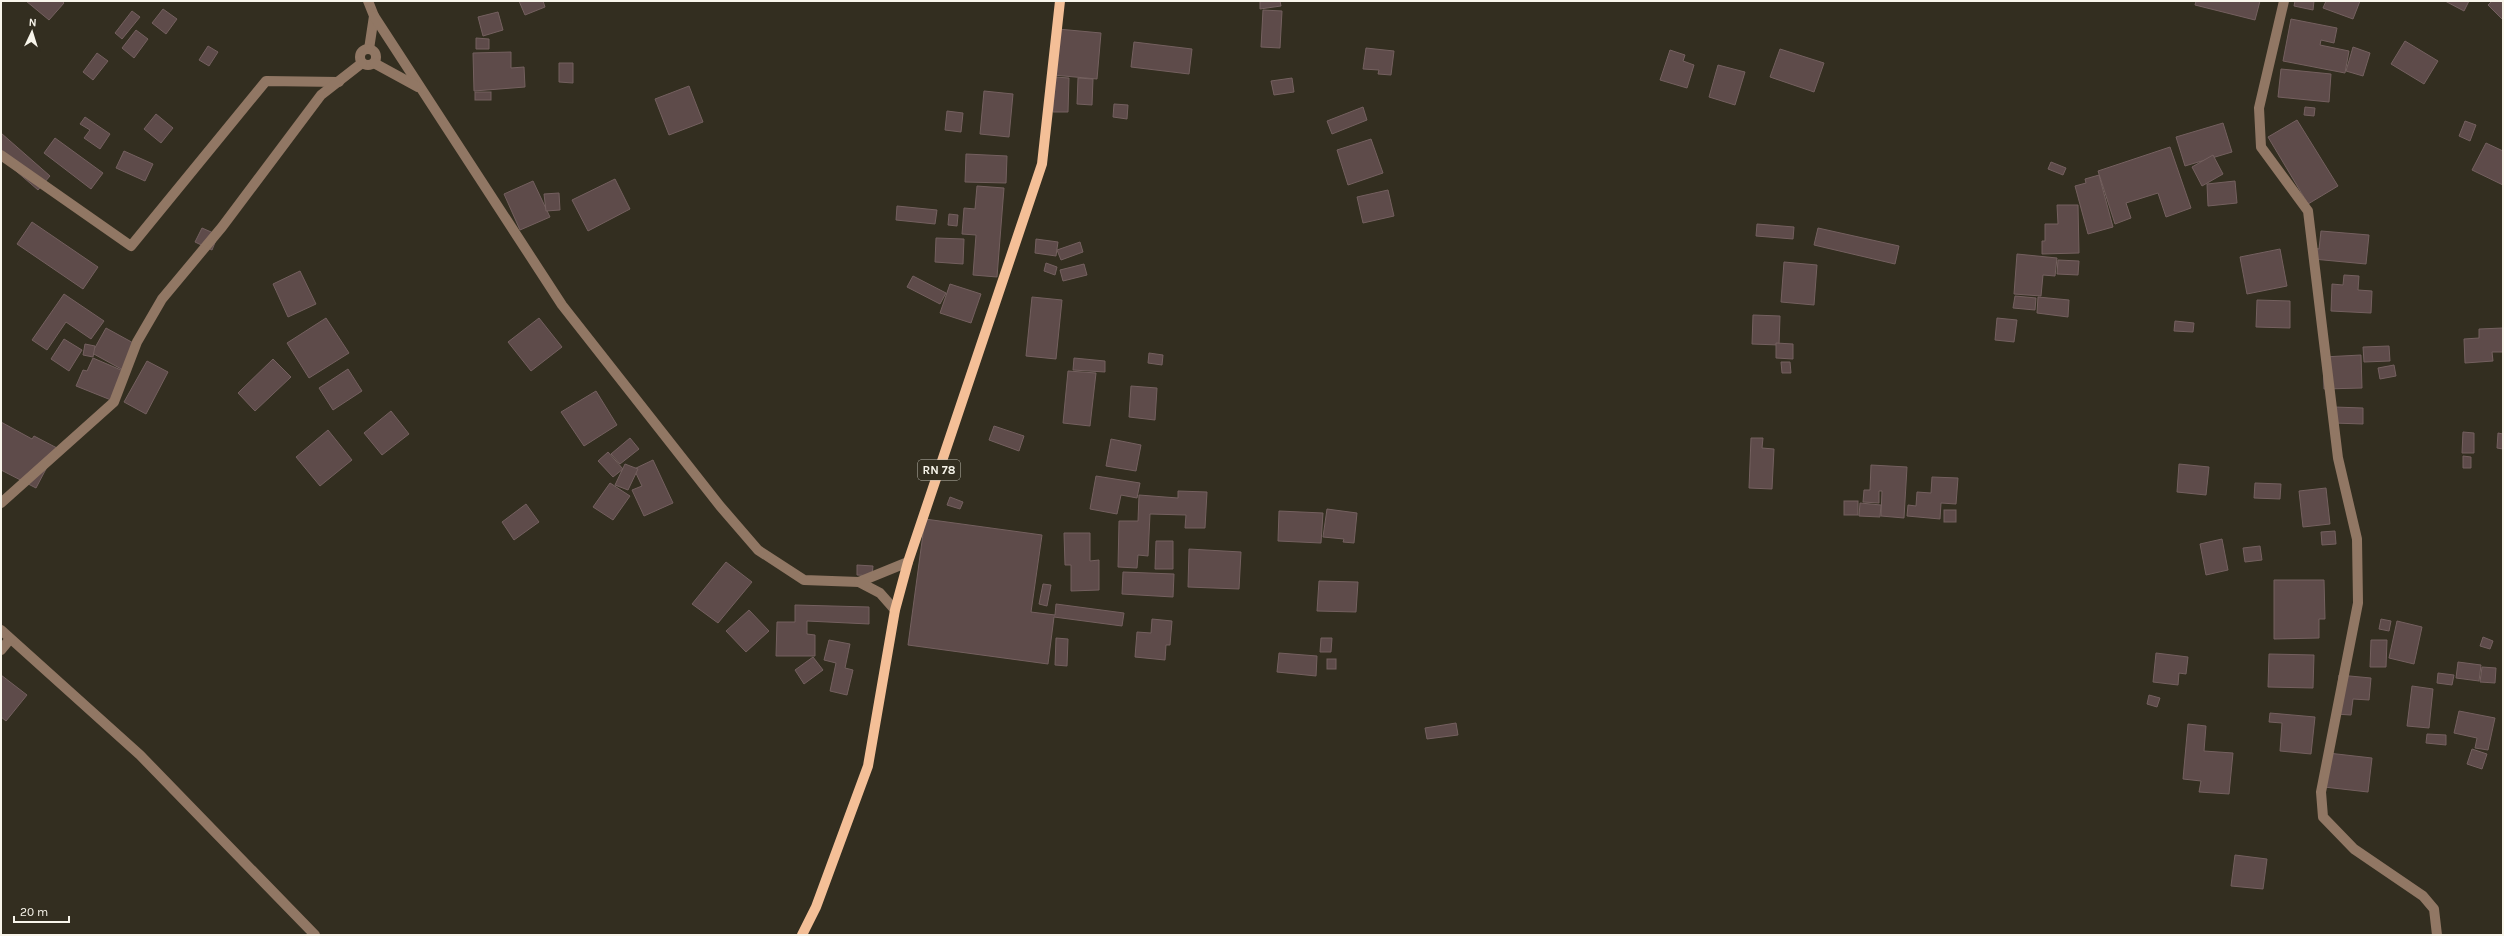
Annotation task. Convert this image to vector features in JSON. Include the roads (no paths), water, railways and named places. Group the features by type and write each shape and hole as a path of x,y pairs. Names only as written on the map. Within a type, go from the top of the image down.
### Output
{"main road":[{"name":"RN 78","path":"802,935 816,906 868,766 895,610 908,562 1042,164 1060,1"}],"street":[{"path":"368,1 374,16 419,88 562,305 724,512 758,550 804,580 859,582 908,562"},
{"path":"2284,1 2259,108 2261,147 2308,211 2338,458 2357,540 2358,603 2321,792 2323,817 2354,849 2423,896 2434,909 2436,935"},
{"path":"369,49 374,16"},
{"path":"362,63 360,58 362,52 369,49"},
{"path":"369,49 376,55 374,63"},
{"path":"362,63 367,65 374,63 419,88"},
{"path":"1,503 114,402 137,342 162,299 222,227 321,95 362,63"},
{"path":"1,155 131,246 266,81 339,82"},
{"path":"859,582 880,593 895,610"},
{"path":"1,630 140,755 315,935"},
{"path":"1,650 10,639"}]}
